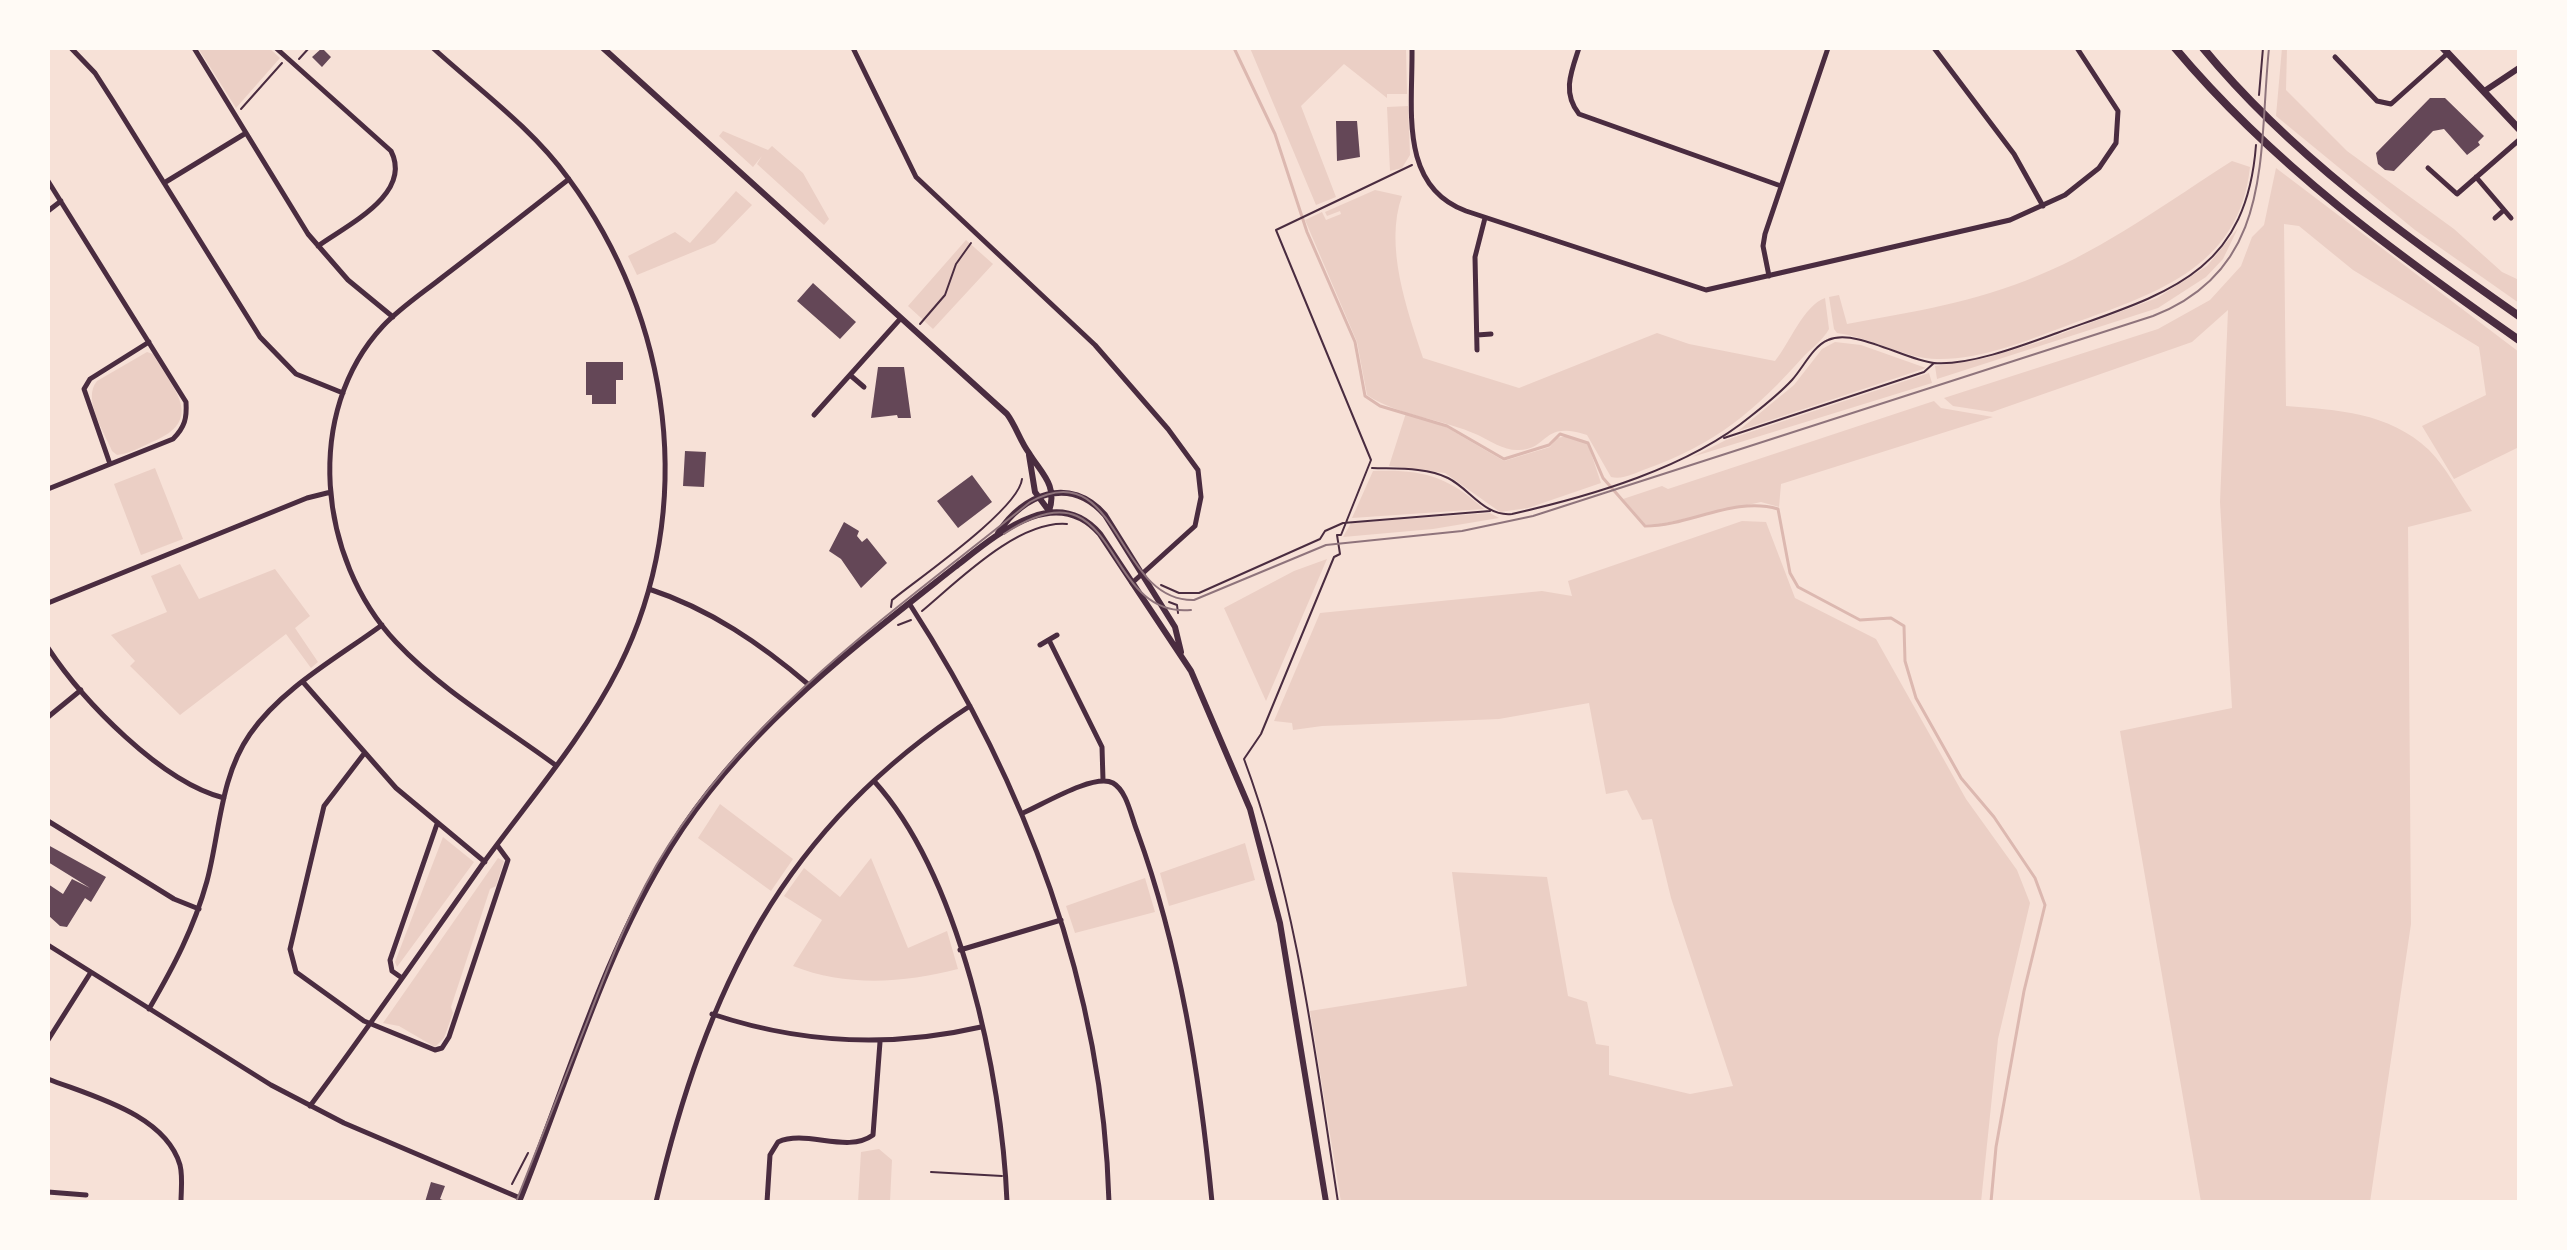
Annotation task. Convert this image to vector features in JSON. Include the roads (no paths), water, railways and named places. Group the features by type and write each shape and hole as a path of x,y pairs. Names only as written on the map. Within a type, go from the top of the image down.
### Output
{"highway":[{"path":"2175,48 2276,153 2406,261 2519,340"},
{"path":"2203,48 2246,96 2360,200 2519,316"}],"main road":[{"path":"2445,50 2486,90 2519,129"}],"street":[{"path":"71,48 95,73 273,353 296,374 343,393"},
{"path":"194,48 318,246 348,280 393,317"},
{"path":"276,48 391,151 397,170 387,194 318,246"},
{"path":"310,1106 610,685 649,589 664,497 664,430 657,372 624,270 569,179 531,137 433,48"},
{"path":"603,48 1007,414 1029,455 1044,471 1052,492 1049,511"},
{"path":"853,48 910,169 1105,355 1198,470 1201,497 1195,526 1132,583"},
{"path":"1412,48 1417,163 1439,197 1485,218 1699,290 2010,220 2065,195 2099,168 2119,136 2120,120 2115,102 2077,48"},
{"path":"1579,48 1568,88 1579,114 1781,186"},
{"path":"1769,276 1763,240 1828,48"},
{"path":"1934,48 2014,154 2043,206"},
{"path":"2335,57 2377,101 2391,104 2445,50"},
{"path":"2486,90 2519,68"},
{"path":"164,183 246,133"},
{"path":"2428,168 2457,194 2519,140"},
{"path":"2476,177 2511,218"},
{"path":"554,764 439,680 382,625 348,564 331,492 329,452 343,393 368,345 393,317 569,179"},
{"path":"48,181 186,402 187,416 182,430 173,439 48,489"},
{"path":"48,211 61,201"},
{"path":"2495,218 2504,210"},
{"path":"1477,350 1475,257 1485,218"},
{"path":"814,415 902,316"},
{"path":"1477,335 1491,334"},
{"path":"110,464 84,389 90,379 149,342"},
{"path":"850,375 864,387"},
{"path":"1029,455 1037,496 1049,511"},
{"path":"48,603 307,498 331,492"},
{"path":"998,533 1010,515 1037,496 1052,492 1071,493 1098,508 1175,627 1182,656"},
{"path":"48,945 310,1106 520,1200 615,956 645,892 671,846 718,781 754,738 809,685 998,533 1049,511 1069,513 1095,529 1182,656 1233,765 1263,855 1289,973 1326,1202"},
{"path":"649,589 697,608 750,638 809,685"},
{"path":"909,603 970,706 1023,813 1061,920 1094,1059 1109,1202"},
{"path":"149,1009 190,937 224,798 248,736 272,708 303,682 382,625"},
{"path":"1040,645 1057,635"},
{"path":"1049,640 1102,747 1103,780"},
{"path":"48,648 81,690 153,758 207,794 224,798"},
{"path":"303,682 363,755 437,824 485,862"},
{"path":"48,717 81,690"},
{"path":"656,1202 712,1014 739,956 782,884 838,816 874,781 913,747 970,706"},
{"path":"363,755 324,806 290,949 296,972 370,1023 435,1050 442,1048 449,1037 508,860 497,845"},
{"path":"1023,813 1103,780 1115,784 1123,794 1159,898 1198,1091 1212,1202"},
{"path":"874,781 908,825 960,950 997,1095 1007,1202"},
{"path":"48,821 174,899 199,909"},
{"path":"402,978 392,971 390,960 437,824"},
{"path":"960,950 1061,920"},
{"path":"48,1040 91,972"},
{"path":"712,1014 808,1038 880,1042 940,1036 981,1027"},
{"path":"767,1202 770,1155 778,1142 788,1138 858,1141 873,1135 880,1042"},
{"path":"48,1079 143,1119 178,1159 182,1174 181,1202"},
{"path":"48,1192 86,1195"}],"lane":[{"path":"931,1172 1005,1176"}],"waterway":[{"path":"1234,48 1275,134 1307,232 1355,342 1365,396 1380,406 1447,426 1504,459 1549,445 1560,434 1588,443 1603,478 1645,526 1679,522 1745,506 1778,509 1790,573 1798,587 1860,620 1891,618 1904,626 1905,661 1916,698 1961,778 1994,817 2035,878 2045,905 2024,991 1996,1147 1991,1202"}],"tram line":[{"path":"516,1202 633,910 655,867 704,794 788,702 834,660 1030,502 1060,492 1082,496 1101,512 1148,578 1168,594 1194,600 1326,545 1462,531 1533,516 2153,316 2193,295 2221,269 2240,238 2253,204 2260,167 2269,48"},
{"path":"1004,534 1042,515 1070,514 1091,526 1140,591 1161,606 1191,610"}]}
